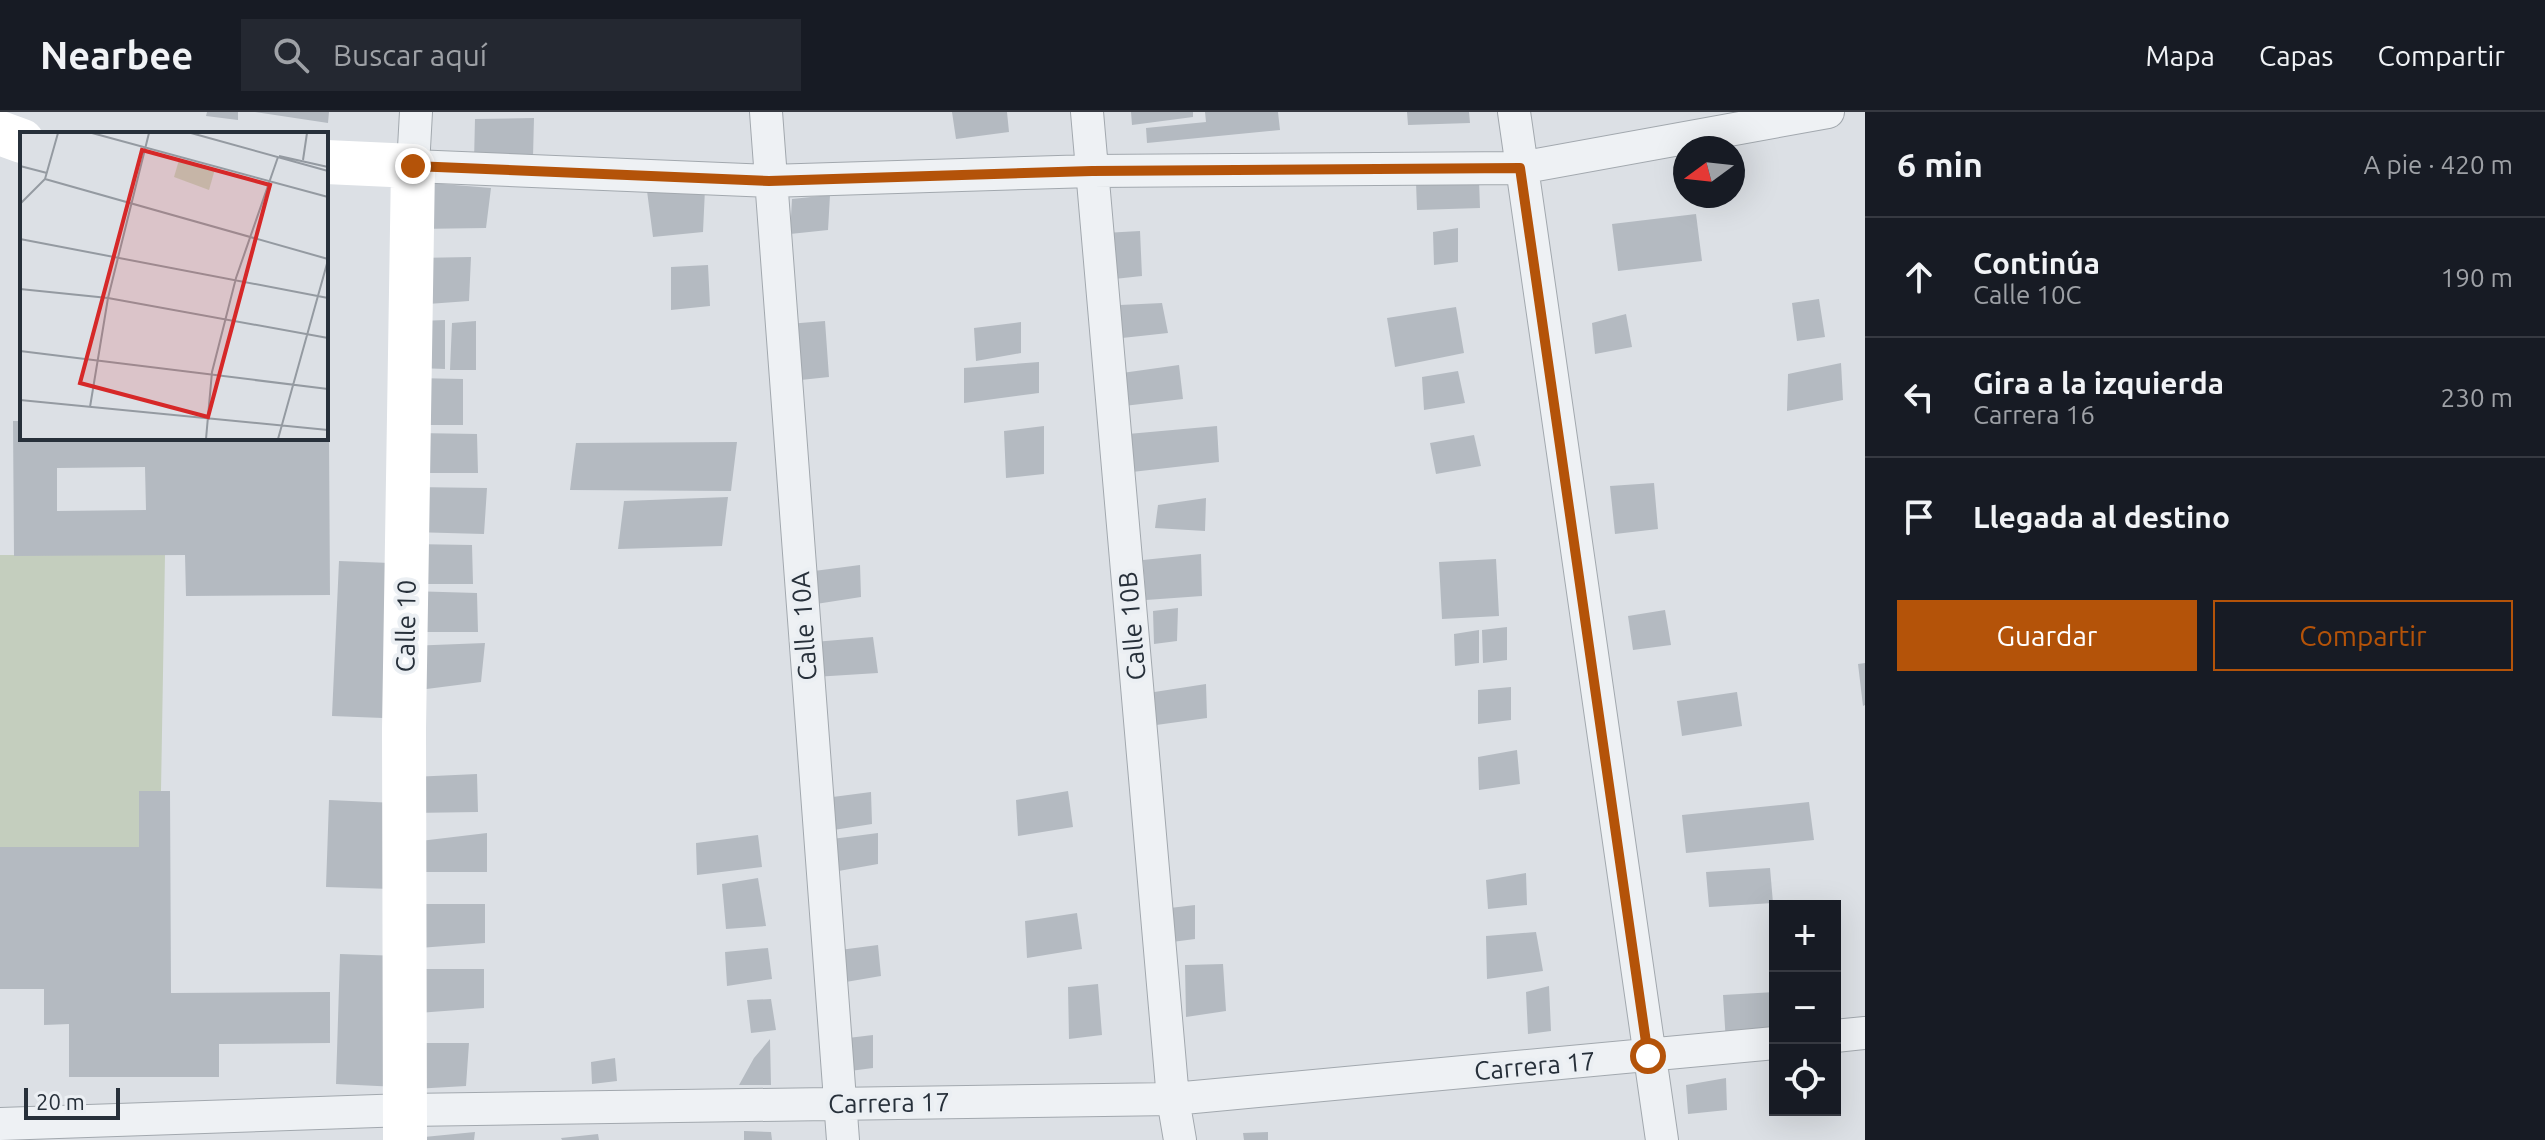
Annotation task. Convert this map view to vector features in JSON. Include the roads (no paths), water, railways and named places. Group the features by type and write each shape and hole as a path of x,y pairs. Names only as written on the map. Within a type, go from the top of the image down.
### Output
{"street":[{"name":"Calle 10","path":"405,1125 404,729 416,112"},
{"name":"Calle 10A","path":"766,112 843,1140"},
{"name":"Calle 10B","path":"1087,112 1173,1099 1180,1140"},
{"path":"1514,112 1662,1140"},
{"path":"328,162 769,181 1092,171 1520,168 1828,112"},
{"path":"0,133 20,140"},
{"path":"1841,1035 1865,1033"},
{"name":"Carrera 17","path":"0,1124 405,1125 840,1103 1173,1099 1769,1044"}]}
